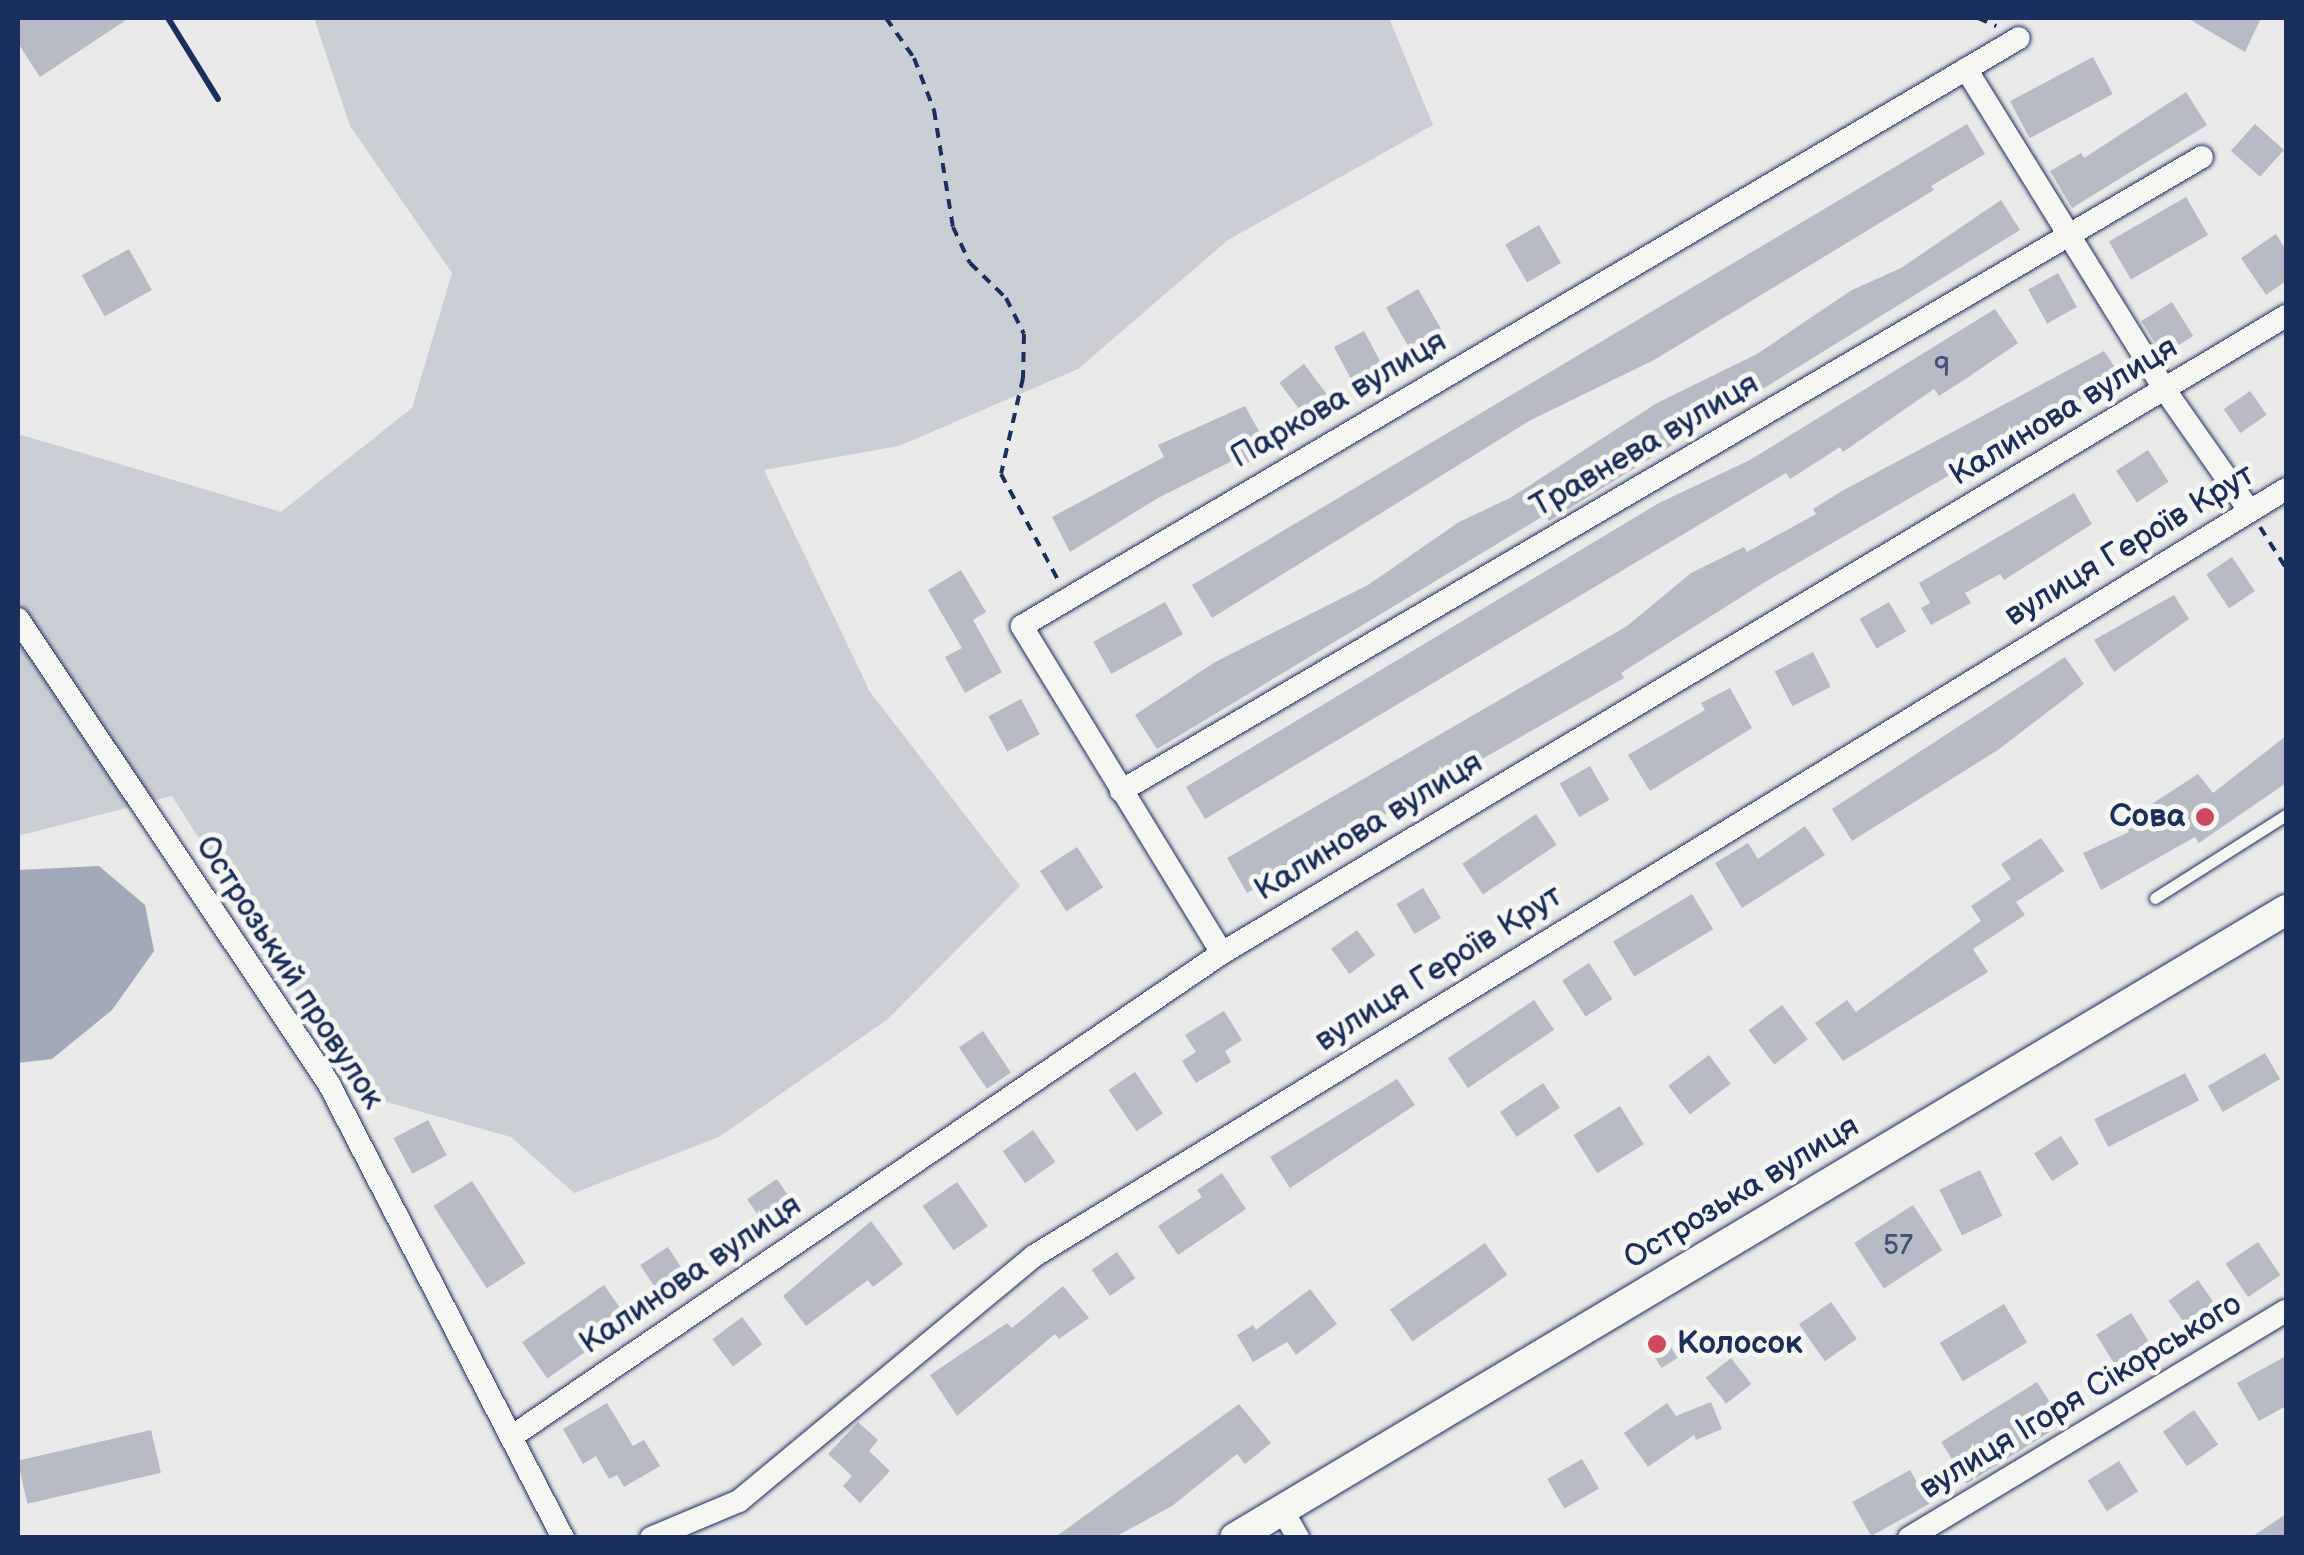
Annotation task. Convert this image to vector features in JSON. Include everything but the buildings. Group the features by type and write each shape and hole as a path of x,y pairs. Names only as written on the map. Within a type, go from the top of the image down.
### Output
{"main road":[{"name":"Острозька вулиця","path":"1235,1538 2286,910"}],"street":[{"name":"Паркова вулиця","path":"1222,953 1022,626 2019,38"},
{"path":"1966,69 2165,390 2250,510"},
{"name":"Травнева вулиця","path":"1121,791 2202,157"},
{"name":"Калинова вулиця","path":"511,1437 1222,953 2286,316"},
{"name":"вулиця Героїв Крут","path":"651,1538 739,1501 1034,1256 2286,489"},
{"name":"Острозький провулок","path":"18,619 329,1084 563,1538"},
{"name":"вулиця Ігоря Сікорського","path":"1909,1538 2286,1311"},
{"path":"1280,1508 1298,1538"}],"lane":[{"path":"2155,898 2286,815"}],"path":[{"path":"886,18 914,58 934,110 953,227 970,263 1006,298 1024,334 1022,378 1001,474 1068,598"},
{"path":"2250,510 2286,568"}],"shaded area":[{"path":"314,18 1389,18 1433,125 1228,240 1078,369 899,446 764,470 870,692 1020,886 888,1019 719,1137 574,1193 511,1137 362,1095 172,796 18,836 18,434 281,512 412,408 452,273 350,126"}],"water":[{"path":"99,866 145,905 154,951 112,1010 52,1059 18,1063 18,870"}],"railway":[{"path":"168,18 218,99"}],"place":[{"name":"Сова","path":"2205,817"},
{"name":"Колосок","path":"1657,1344"}]}
